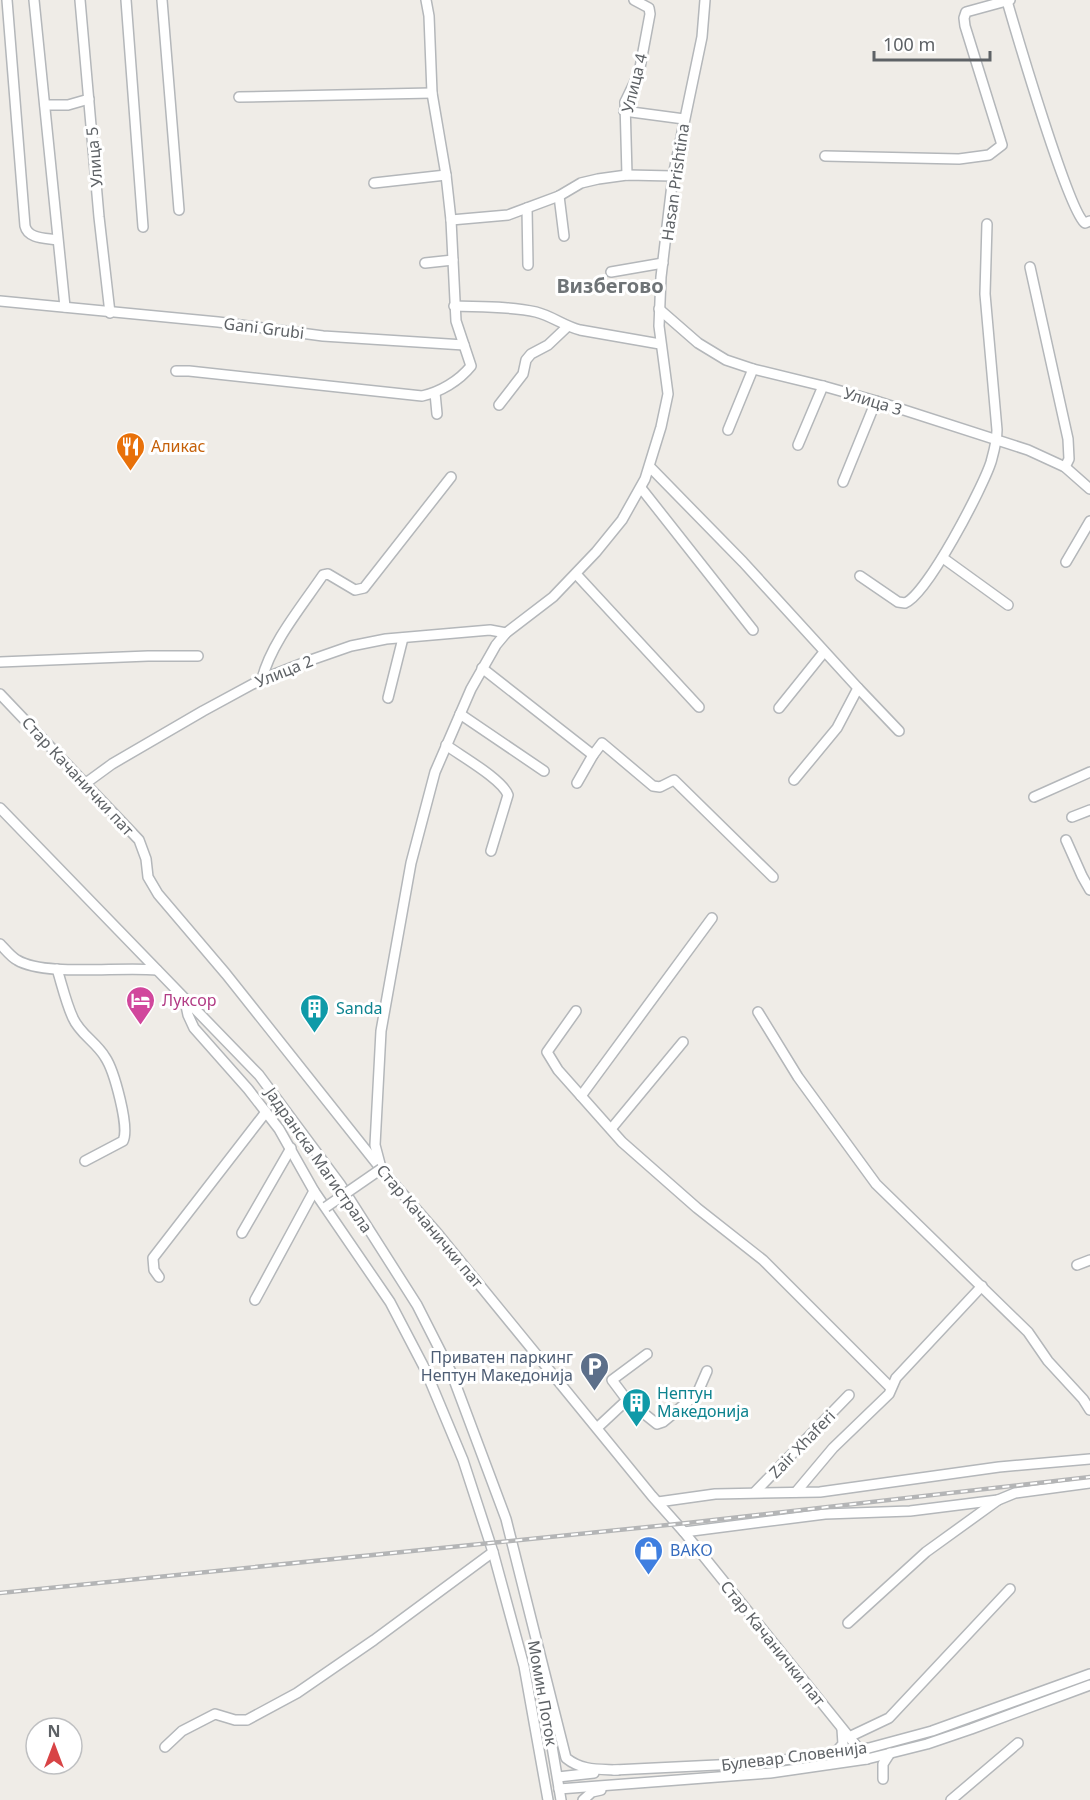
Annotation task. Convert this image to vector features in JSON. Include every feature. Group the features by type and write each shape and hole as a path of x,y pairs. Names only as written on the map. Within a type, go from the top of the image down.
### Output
{"street":[{"path":"7,0 24,226 26,232 30,234 57,240"},
{"path":"34,0 65,307"},
{"name":"Улица 5","path":"80,0 110,313"},
{"path":"126,0 143,227"},
{"path":"162,0 179,210"},
{"path":"176,371 414,396 435,393 457,380 471,366 456,321 454,306 451,220 432,93 430,26 426,0"},
{"name":"Улица 4","path":"627,175 624,111 639,73 650,21 649,8 634,0"},
{"name":"Hasan Prishtina","path":"381,1169 375,1145 381,1031 411,863 435,772 482,668 506,633 531,615 576,574 622,520 650,466 668,394 660,344 660,309 673,176 702,37 705,0"},
{"path":"825,156 959,159 989,155 999,150 1002,145 964,26 964,18 966,12 1008,0 1053,148 1070,194 1080,219 1085,223 1090,221"},
{"path":"239,97 432,93"},
{"path":"45,105 56,107 89,99"},
{"path":"624,111 684,119"},
{"path":"374,183 446,175"},
{"path":"451,220 508,215 559,196 581,183 598,178 627,175 673,176"},
{"path":"559,196 564,236"},
{"path":"527,208 528,265"},
{"path":"861,576 898,602 905,603 915,597 943,558 990,464 997,440 985,294 987,224"},
{"path":"424,263 453,260"},
{"path":"611,272 663,263"},
{"path":"1030,267 1068,439 1069,459 1065,467"},
{"name":"Gani Grubi","path":"0,301 218,322 323,336 464,345"},
{"path":"454,306 527,310 550,316 567,327 660,344"},
{"name":"Улица 3","path":"660,309 708,350 726,360 876,401 1028,450 1065,467 1090,489"},
{"path":"499,405 523,374 526,360 531,354 548,345 567,327"},
{"path":"728,430 753,369"},
{"path":"798,445 823,386"},
{"path":"435,393 437,414"},
{"path":"843,482 876,401"},
{"path":"650,466 899,730"},
{"path":"262,679 265,666 280,640 323,575 328,574 355,590 364,588 451,477"},
{"path":"640,488 753,630"},
{"path":"1066,562 1090,521"},
{"path":"943,558 1008,605"},
{"path":"576,574 699,707"},
{"name":"Улица 2","path":"86,783 141,746 262,679 351,646 386,639 490,630 506,633"},
{"path":"388,698 403,638"},
{"path":"779,708 824,652"},
{"path":"0,662 198,656"},
{"path":"482,668 592,755"},
{"path":"794,780 837,728 858,688"},
{"name":"Стар Качанички пат","path":"0,694 139,840 146,859 148,877 158,894 226,974 381,1169 438,1234 684,1532 867,1759"},
{"path":"460,714 544,771"},
{"path":"577,783 592,755 602,743 653,786 660,787 674,780 772,878"},
{"path":"446,745 506,788 508,795 491,851"},
{"path":"1034,796 1090,772"},
{"name":"Јадранска Магистрала","path":"0,808 258,1075 340,1184 417,1305 451,1372 506,1519 524,1587"},
{"path":"1072,817 1090,810"},
{"path":"1066,840 1090,890"},
{"path":"581,1096 712,918"},
{"path":"0,944 17,960 34,966 57,969 139,968 157,970"},
{"path":"57,969 73,1019 105,1057 116,1086 126,1131 123,1141 85,1161"},
{"path":"184,998 194,1028 266,1112 291,1148 314,1191 390,1302 425,1369 463,1460 493,1552 524,1666 548,1800"},
{"path":"576,1011 547,1052 558,1070 622,1142 697,1208 763,1260 891,1388"},
{"path":"758,1012 798,1077 876,1184 1028,1332 1048,1361 1083,1399 1090,1410"},
{"path":"611,1129 683,1042"},
{"path":"159,1277 154,1270 153,1258 266,1112"},
{"path":"242,1233 291,1148"},
{"path":"326,1206 381,1169"},
{"path":"255,1300 314,1191"},
{"path":"1077,1265 1090,1260"},
{"path":"796,1492 833,1448 881,1403 896,1378 982,1286"},
{"path":"647,1354 612,1380 627,1400 657,1424 663,1422 697,1394 707,1371"},
{"name":"Zair Xhaferi","path":"755,1492 849,1395"},
{"path":"597,1428 627,1400"},
{"path":"658,1502 715,1494 820,1492 999,1467 1090,1459"},
{"path":"848,1623 926,1552 998,1500 1015,1493 1090,1483"},
{"path":"684,1532 825,1514 910,1511 998,1500"},
{"path":"165,1747 182,1731 215,1714 235,1720 247,1720 297,1693 374,1640 493,1552"},
{"path":"524,1587 566,1758 585,1769 618,1770"},
{"name":"Момин Поток","path":"524,1587 561,1800"},
{"path":"849,1737 889,1718 1010,1589"},
{"name":"Булевар Словенија","path":"558,1777 618,1770 747,1763 860,1749 932,1731 1090,1674"},
{"name":"Булевар Словенија","path":"559,1789 770,1773 867,1759 971,1729 1090,1685"},
{"path":"834,1754 843,1744 842,1727"},
{"path":"951,1800 1018,1743"},
{"path":"883,1779 883,1764 890,1753"},
{"path":"583,1800 592,1792 605,1789 770,1773"}],"railway":[{"path":"0,1593 687,1523 1090,1477"}],"place":[{"name":"Аликас","path":"130,472"},
{"name":"Луксор","path":"141,1026"},
{"name":"Sanda","path":"315,1034"},
{"name":"Приватен паркинг Нептун Македонија","path":"594,1392"},
{"name":"Нептун Македонија","path":"636,1428"},
{"name":"BAKO","path":"649,1576"}],"district":[{"name":"Визбегово","path":"610,285"}]}
